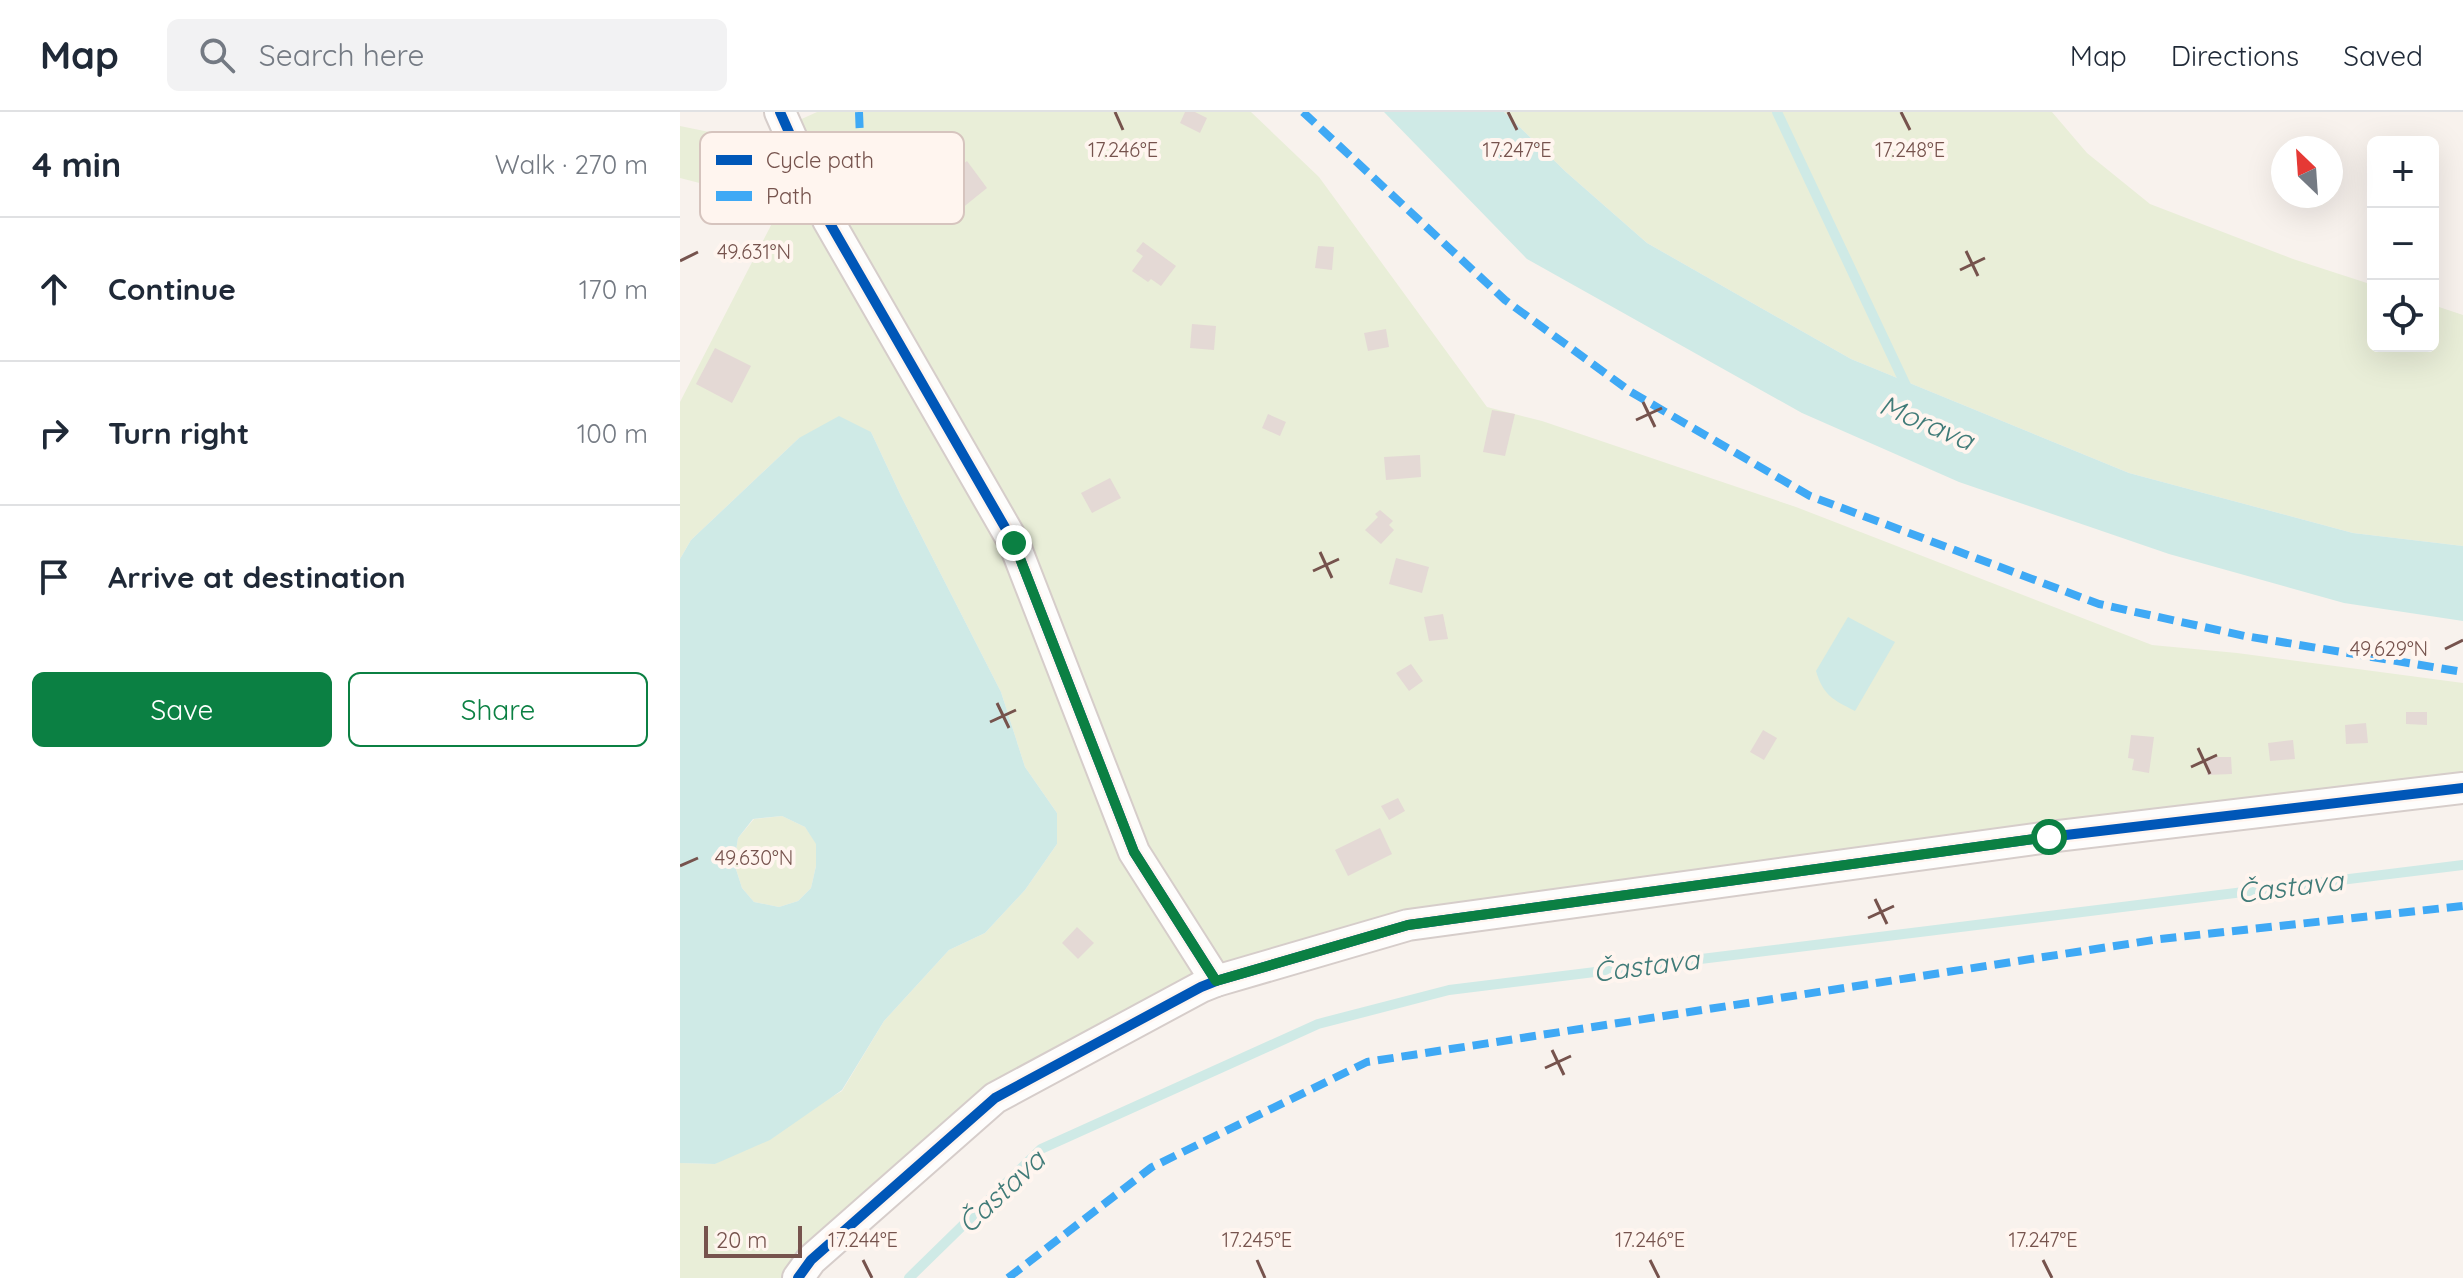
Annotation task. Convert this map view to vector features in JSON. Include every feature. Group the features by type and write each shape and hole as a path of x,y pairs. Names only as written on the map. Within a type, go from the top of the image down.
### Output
{"street":[{"path":"780,112 789,132"},
{"path":"830,224 1014,543 1134,852 1216,981"},
{"path":"798,1278 811,1260 995,1098 1216,981 1408,925 2034,839 2463,788"}],"green space":[{"path":"817,112 1251,112 1319,177 1487,407 1542,421 1796,507 2152,645 2463,683 2463,780 1407,917 993,1084 809,1278 680,1278 680,1163 715,1164 842,1091 884,1021 949,950 985,933 1025,890 1057,844 1057,813 1025,767 1001,692 871,432 799,438 691,540 680,559 680,402 772,224 964,224 964,132 773,132"},
{"path":"1504,112 2052,112 2087,153 2150,204 2293,259 2367,283 2367,352 2439,352 2439,307 2463,315 2463,546 2353,533 2129,473 1851,359 1647,243"},
{"path":"680,126 709,132 700,132 700,183 680,178"},
{"path":"782,816 805,827 817,844 811,888 798,901 779,907 754,902 742,888 734,863 738,838 754,819"}],"water":[{"name":"Morava","path":"1384,112 1504,112 1647,243 1851,359 2129,473 2353,533 2463,546 2463,621 2344,603 2169,554 1959,482 1802,413 1527,259"},
{"path":"839,416 871,432 1001,692 1025,767 1057,813 1057,844 1025,890 985,933 949,950 884,1021 842,1090 770,1140 715,1164 680,1163 680,559 691,540 799,438","holes":["782,816 805,827 816,844 816,866 811,888 798,901 779,907 754,902 742,888 734,863 738,838 753,819"]},
{"path":"1848,617 1895,642 1855,711 1830,696 1816,671"}],"building":[{"path":"1185,112 1195,112 1207,118 1200,133 1180,123"},
{"path":"967,161 987,188 964,207 964,163"},
{"path":"1143,242 1176,266 1161,286 1151,279 1148,282 1132,271 1143,256 1136,251"},
{"path":"1318,246 1334,247 1332,270 1315,268"},
{"path":"1192,324 1216,326 1214,350 1190,348"},
{"path":"1386,329 1389,347 1368,351 1364,333"},
{"path":"715,348 751,366 732,403 696,384"},
{"path":"1492,410 1515,414 1505,456 1483,452"},
{"path":"1268,414 1286,422 1280,436 1262,428"},
{"path":"1420,455 1421,477 1386,480 1384,457"},
{"path":"1110,478 1121,498 1092,513 1081,493"},
{"path":"1380,510 1393,521 1389,525 1394,530 1381,544 1365,530 1378,517 1375,514"},
{"path":"1396,558 1429,567 1422,593 1389,584"},
{"path":"1443,614 1448,639 1429,641 1424,617"},
{"path":"1411,664 1423,681 1409,691 1396,673"},
{"path":"2406,712 2427,712 2427,725 2406,724"},
{"path":"2366,723 2368,743 2346,744 2345,725"},
{"path":"1763,730 1777,738 1764,760 1750,752"},
{"path":"2131,735 2154,737 2149,773 2132,770 2134,759 2128,758"},
{"path":"2293,740 2295,759 2270,761 2268,743"},
{"path":"2207,757 2231,757 2232,774 2207,775"},
{"path":"1398,798 1405,811 1389,820 1381,806"},
{"path":"1380,828 1392,854 1348,876 1335,850"},
{"path":"1077,927 1094,943 1078,959 1062,943"}],"waterway":[{"name":"Morava","path":"1777,112 1909,392"},
{"name":"Častava","path":"909,1278 1041,1149 1318,1024 1449,990 2463,865"}],"marked path":[{"path":"859,112 860,132"},
{"path":"1303,112 1505,300 1631,392 1810,496 2099,604 2245,636 2463,672"},
{"path":"1008,1278 1152,1167 1367,1062 2160,939 2463,906"}],"cycle path":[{"path":"780,112 789,132"},
{"path":"830,224 1014,543 1134,852 1216,981"},
{"path":"798,1278 811,1260 995,1098 1216,981 1408,925 2049,837 2463,788"}],"route":[{"path":"1014,543 1134,852 1216,981 1408,925 2049,837"}]}
